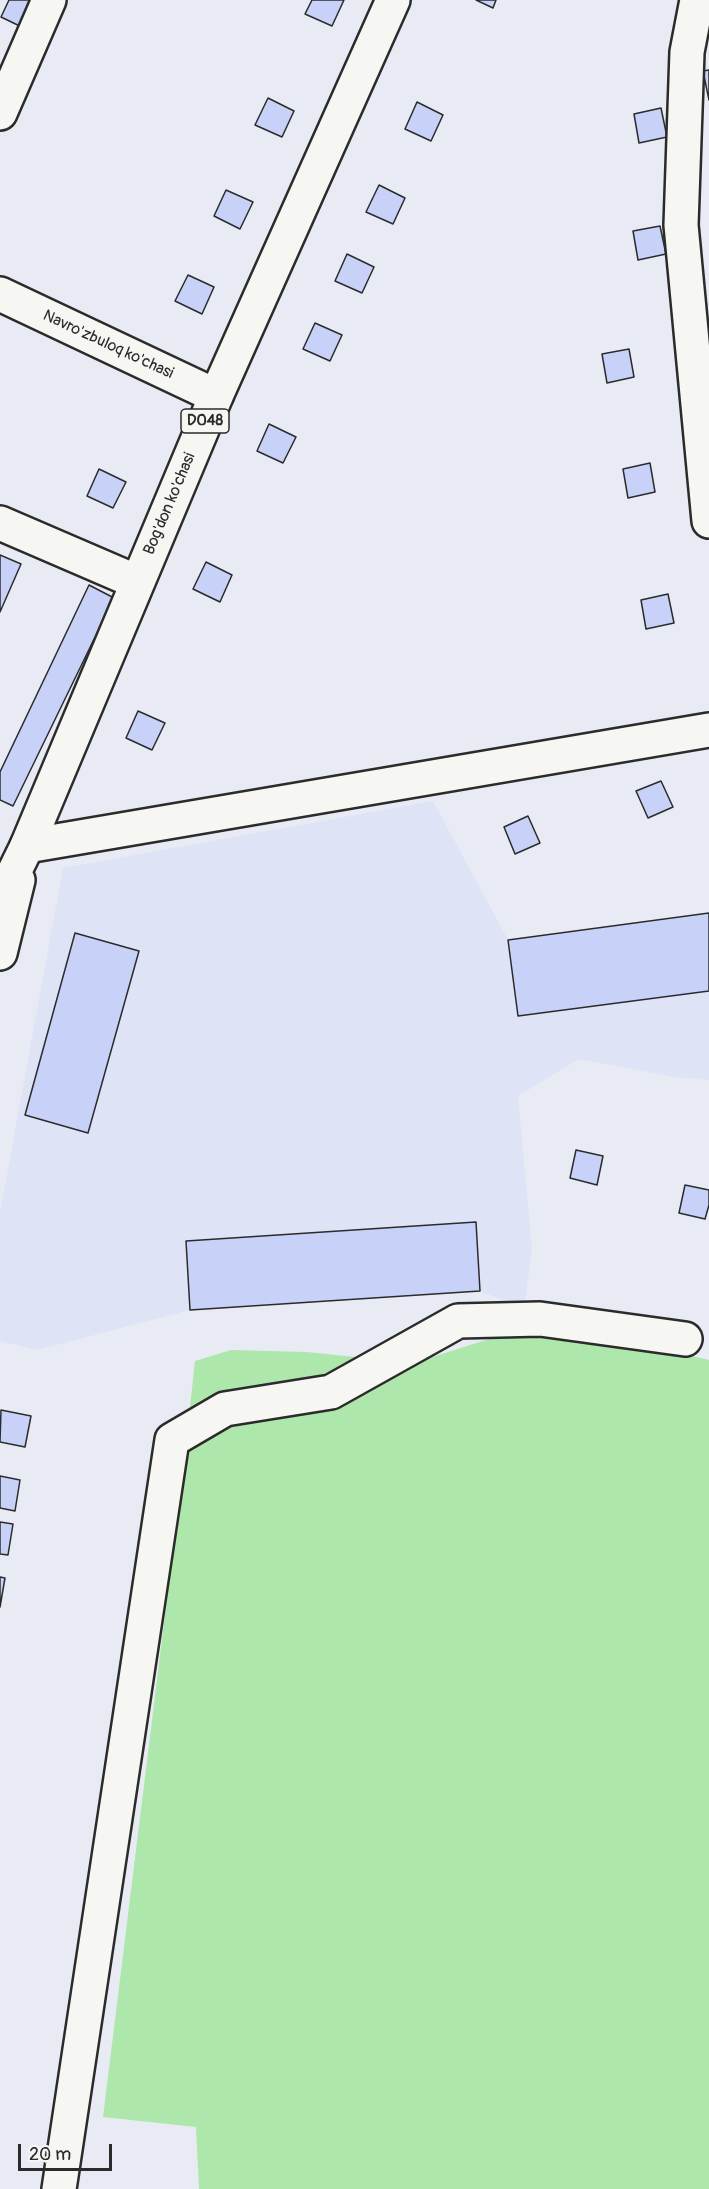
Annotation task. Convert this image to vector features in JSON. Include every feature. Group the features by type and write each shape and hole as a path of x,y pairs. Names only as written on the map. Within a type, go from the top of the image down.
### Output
{"street":[{"path":"0,113 49,0"},
{"name":"Bog'don ko'chasi","path":"0,901 27,846 216,396 393,0"},
{"path":"697,0 687,52 681,225 709,521"},
{"name":"Navro'zbuloq ko'chasi","path":"0,294 216,396"},
{"path":"0,523 137,582"},
{"path":"27,846 709,730"},
{"name":"Bog'don ko'chasi","path":"0,953 27,846"},
{"path":"59,2189 172,1440 225,1409 331,1392 458,1321 540,1318 685,1339"}],"shaded area":[{"path":"433,801 508,940 709,913 709,1080 674,1077 579,1059 518,1096 532,1249 524,1309 480,1291 190,1310 37,1350 0,1341 0,1213 63,868"}],"green space":[{"path":"502,1335 558,1336 631,1342 709,1360 709,2189 199,2189 196,2127 103,2117 195,1361 231,1350 307,1352 413,1363"}],"building":[{"path":"9,0 34,0 28,30 1,17"},
{"path":"312,0 344,0 332,26 305,14"},
{"path":"476,0 496,0 493,8"},
{"path":"709,70 709,100 703,71"},
{"path":"268,98 294,111 282,137 255,125"},
{"path":"417,102 443,115 431,141 405,129"},
{"path":"661,108 667,137 639,143 634,114"},
{"path":"379,185 405,198 393,224 366,212"},
{"path":"226,190 253,202 240,229 214,216"},
{"path":"660,226 666,254 638,260 633,231"},
{"path":"347,254 374,267 362,293 335,281"},
{"path":"188,275 214,287 202,314 175,301"},
{"path":"315,323 342,335 330,361 303,349"},
{"path":"629,349 634,377 607,383 602,354"},
{"path":"269,424 296,437 283,463 257,451"},
{"path":"650,463 655,492 628,498 623,469"},
{"path":"99,469 126,482 113,508 87,496"},
{"path":"0,555 21,564 0,612"},
{"path":"206,562 232,575 220,602 193,589"},
{"path":"89,585 114,598 13,806 0,800 0,772"},
{"path":"668,594 674,623 646,629 641,600"},
{"path":"138,711 165,723 152,750 126,738"},
{"path":"661,781 673,807 648,818 636,791"},
{"path":"528,816 540,843 515,854 504,827"},
{"path":"709,913 709,991 518,1016 508,940"},
{"path":"75,933 139,951 88,1133 25,1115"},
{"path":"576,1150 603,1156 597,1185 570,1178"},
{"path":"685,1185 709,1190 709,1205 705,1219 679,1213"},
{"path":"476,1222 480,1291 190,1310 186,1241"},
{"path":"1,1410 31,1416 25,1447 0,1442"},
{"path":"0,1476 20,1480 15,1511 0,1508"},
{"path":"0,1522 13,1524 8,1555 0,1554"},
{"path":"0,1577 5,1578 0,1607"}]}
